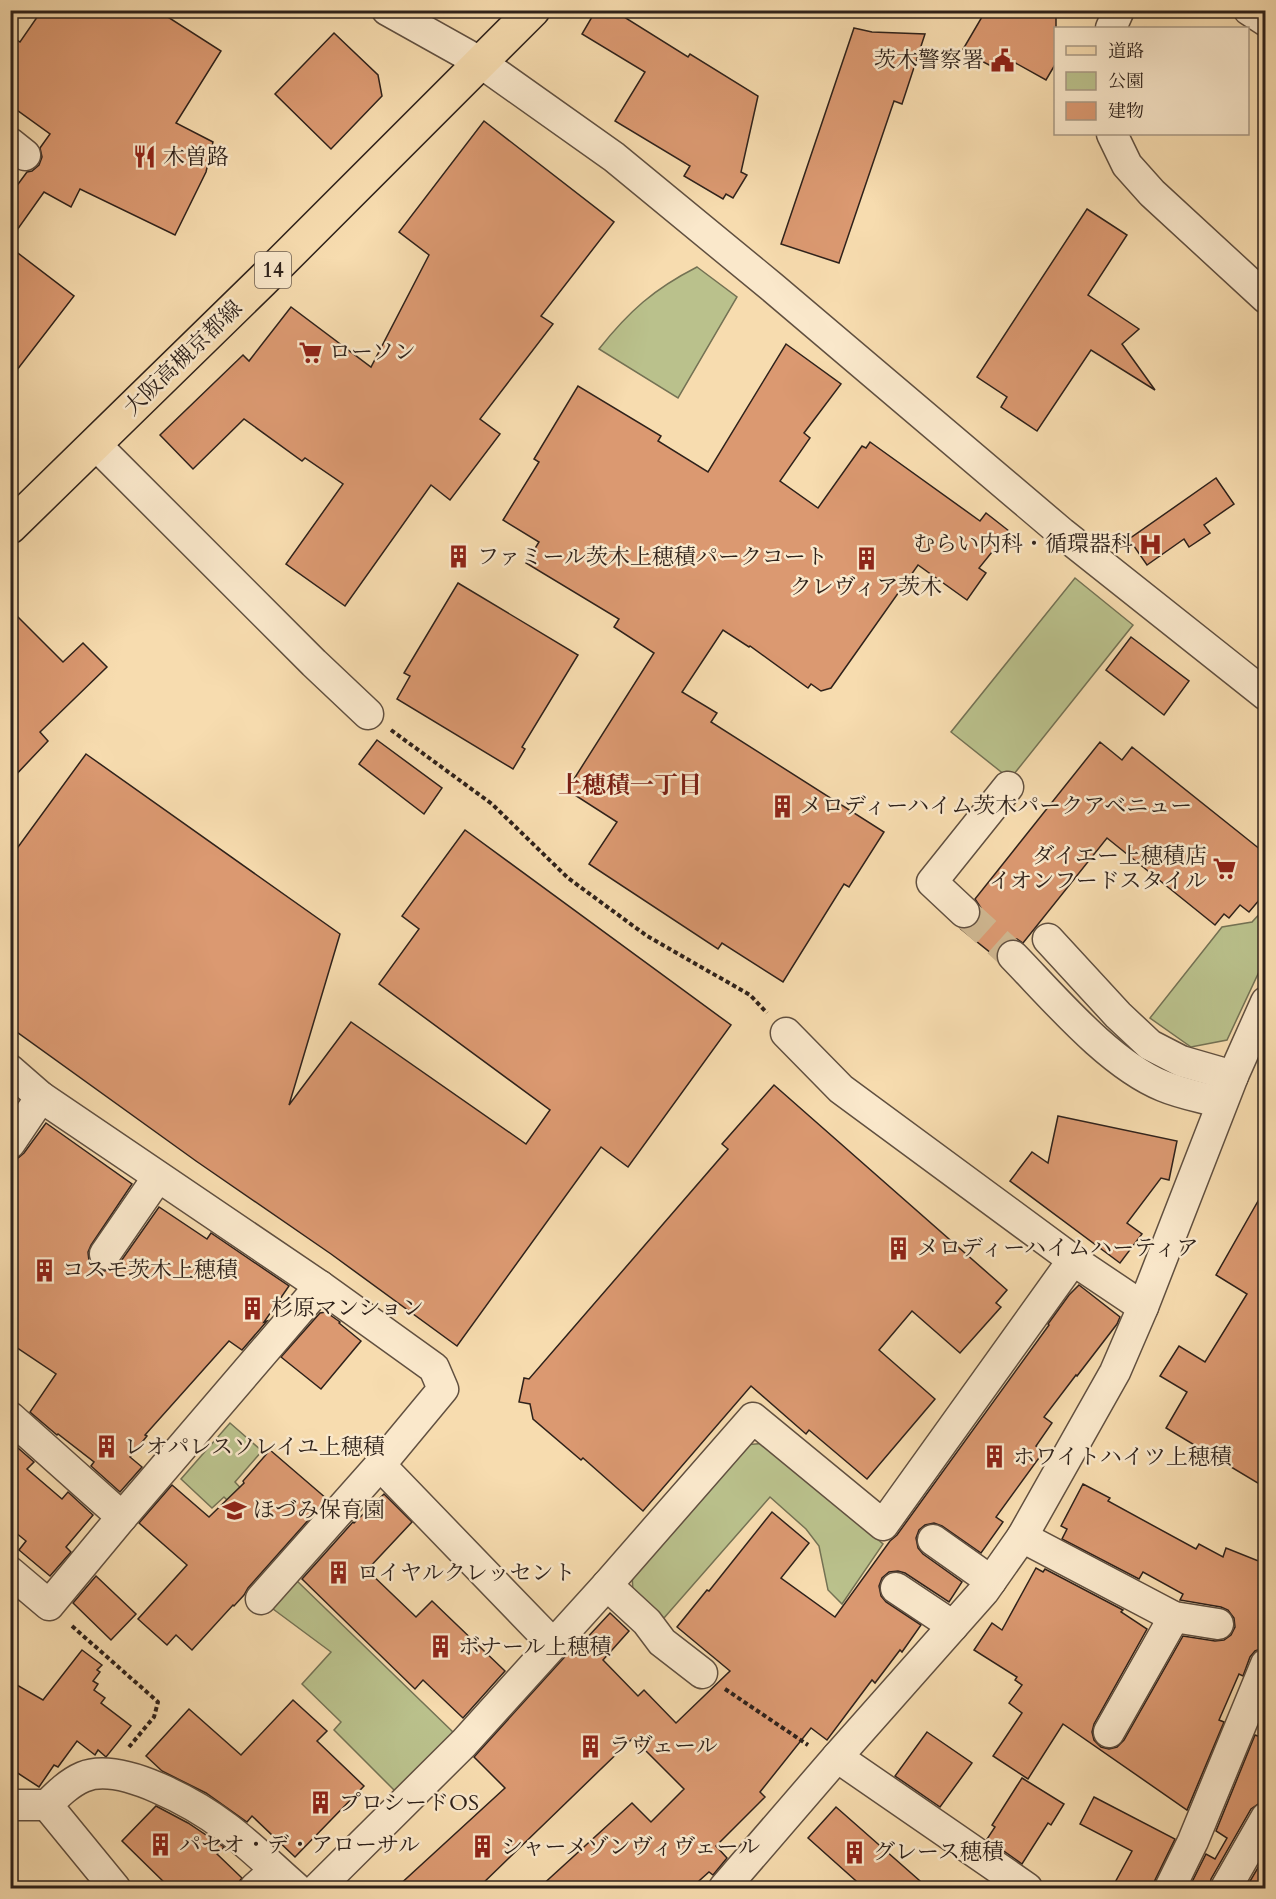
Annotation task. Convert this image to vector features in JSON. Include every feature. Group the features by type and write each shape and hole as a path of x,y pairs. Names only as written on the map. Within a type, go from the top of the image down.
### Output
{"main road":[{"name":"大阪高槻京都線","path":"10,526 262,281 533,10"}],"street":[{"path":"387,10 480,62 614,157 772,287 1062,533 1266,695"},
{"path":"1111,27 1119,10"},
{"path":"1249,10 1266,21"},
{"path":"1112,135 1127,165 1152,193 1266,298"},
{"path":"95,444 368,714"},
{"path":"964,912 932,882 1008,787"},
{"path":"1048,939 1118,1015 1150,1045 1181,1061 1233,1076"},
{"path":"1013,956 1082,1026 1124,1064 1163,1086 1221,1103"},
{"path":"724,1888 984,1591 1022,1537 1115,1372 1143,1306 1221,1103 1262,1020"},
{"path":"786,1033 841,1089 1073,1260 1143,1306"},
{"path":"10,1070 41,1097 320,1286 434,1368 443,1389 380,1465 261,1599"},
{"path":"10,1143 41,1097"},
{"path":"105,1254 158,1177"},
{"path":"318,1888 464,1743 552,1643 607,1585 753,1418 883,1525 1073,1260"},
{"path":"10,1572 49,1605 320,1286"},
{"path":"10,1417 122,1517"},
{"path":"380,1465 552,1643"},
{"path":"1022,1537 1174,1617 1218,1624"},
{"path":"933,1540 991,1581"},
{"path":"607,1585 647,1622 662,1642 702,1673"},
{"path":"896,1588 953,1626"},
{"path":"1109,1732 1174,1617"},
{"path":"1170,1888 1193,1841 1266,1664"},
{"path":"837,1757 1027,1888"},
{"path":"10,1805 47,1805 64,1788 85,1776 107,1773 150,1784 202,1811 226,1827 275,1882"},
{"path":"47,1805 116,1888"},
{"path":"1226,1888 1266,1818"}],"path":[{"path":"368,714 492,804 568,878 647,936 750,995 786,1033"},
{"path":"49,1605 158,1702 154,1717 107,1773"},
{"path":"702,1673 815,1750 837,1757"}],"green space":[{"path":"697,267 737,297 678,398 599,349 643,302"},
{"path":"1075,578 1133,625 1010,779 951,732"},
{"path":"1265,908 1265,959 1227,1040 1191,1047 1150,1018 1222,927 1252,922"},
{"path":"230,1423 262,1451 235,1482 248,1496 236,1509 224,1497 212,1508 181,1479"},
{"path":"766,1443 883,1544 842,1604 828,1590 819,1546 806,1529 770,1497 664,1618 633,1594 632,1572 744,1445"},
{"path":"295,1579 454,1733 398,1794 334,1730 341,1722 302,1684 331,1652 269,1606"}],"building":[{"path":"42,10 157,10 221,51 176,123 213,142 206,172 175,235 80,189 71,207 44,192 10,240 10,195 27,172 39,165 42,157 40,148 50,134 10,105 10,35 20,42"},
{"path":"596,10 613,10 688,57 690,54 758,96 741,172 747,175 733,198 726,194 723,199 684,176 690,166 615,121 645,72 582,34"},
{"path":"986,10 1056,10 1054,66 1046,80 1003,56 995,68 962,51"},
{"path":"854,28 872,32 925,34 902,104 894,101 839,263 781,244"},
{"path":"334,33 378,75 382,96 331,149 275,94"},
{"path":"484,121 614,222 541,316 553,324 480,419 500,434 450,500 431,485 345,606 286,564 343,484 305,458 302,461 244,419 193,469 160,435 243,355 249,361 291,307 371,367 429,255 399,232"},
{"path":"1087,209 1127,235 1088,295 1139,329 1122,344 1155,390 1091,350 1037,431 1001,407 1007,397 977,377"},
{"path":"10,247 74,296 10,379"},
{"path":"786,344 841,384 804,433 810,438 780,481 818,508 862,446 866,448 870,442 980,521 986,513 1009,531 979,568 986,573 967,600 918,565 831,688 821,691 811,684 808,688 750,646 723,630 682,692 717,713 711,722 884,832 849,887 844,884 783,982 722,943 718,949 589,864 617,822 567,790 654,653 614,627 619,619 526,563 539,542 503,520 539,462 534,459 578,386 661,436 658,441 708,472"},
{"path":"1216,478 1234,504 1204,525 1210,533 1189,547 1184,539 1147,565 1129,539"},
{"path":"458,583 578,655 522,747 525,749 513,769 397,699 410,676 404,673"},
{"path":"10,609 63,662 83,643 107,667 40,732 48,741 10,781"},
{"path":"1131,637 1189,681 1164,715 1106,670"},
{"path":"377,740 442,788 424,814 359,764"},
{"path":"1100,742 1122,760 1132,747 1266,854 1266,892 1249,912 1240,905 1229,918 1224,914 1215,925 1107,838 1023,943 1017,939 1008,939 1001,944 996,957 961,929 970,928 981,916 981,908 975,899"},
{"path":"86,754 340,934 289,1105 351,1022 526,1144 550,1110 379,984 419,929 402,916 465,830 731,1025 628,1167 601,1147 457,1346 10,1027 10,858"},
{"path":"774,1085 1007,1290 996,1303 1001,1307 960,1353 912,1311 879,1350 935,1399 867,1479 809,1430 806,1434 751,1386 643,1511 583,1458 581,1460 533,1419 530,1404 519,1402 524,1378 529,1379 728,1149 722,1144"},
{"path":"1058,1116 1177,1141 1169,1180 1161,1178 1127,1223 1142,1234 1120,1263 1010,1181 1032,1152 1048,1163"},
{"path":"46,1123 132,1184 88,1252 89,1261 96,1268 104,1271 113,1269 119,1264 159,1207 207,1239 211,1233 289,1286 264,1322 267,1321 242,1350 229,1341 145,1435 147,1436 130,1457 142,1467 120,1492 91,1466 94,1462 30,1412 56,1374 10,1343 10,1160 24,1153"},
{"path":"1266,1187 1266,1488 1166,1428 1187,1392 1160,1376 1179,1346 1205,1362 1247,1294 1216,1275"},
{"path":"1079,1285 1120,1317 1117,1324 1044,1417 1052,1423 1036,1446 1044,1451 996,1517 1003,1522 981,1553 934,1523 925,1525 919,1530 916,1538 918,1548 962,1582 949,1602 905,1573 889,1572 882,1578 879,1586 881,1596 886,1602 921,1625 902,1652 900,1650 875,1683 872,1680 827,1740 811,1728 760,1792 765,1797 716,1846 727,1858 713,1875 709,1872 691,1888 539,1888 632,1803 651,1822 684,1789 633,1738 478,1888 396,1888 505,1788 474,1757 581,1639 584,1641 610,1613 629,1631 603,1660 638,1696 644,1690 676,1723 730,1671 677,1627 772,1512 809,1543 781,1578 835,1617 890,1541 897,1535 1069,1295"},
{"path":"326,1312 361,1341 321,1389 281,1357 320,1313"},
{"path":"10,1441 34,1462 27,1469 62,1499 68,1492 93,1515 66,1547 71,1552 50,1576 19,1550 26,1541 10,1528"},
{"name":"ほづみ保育園","path":"270,1450 327,1499 244,1595 192,1650 176,1635 167,1645 138,1619 187,1565 139,1523 172,1485 209,1517 244,1483 243,1481"},
{"path":"1083,1484 1110,1498 1108,1501 1196,1549 1199,1544 1223,1557 1226,1548 1266,1564 1266,1647 1255,1651 1250,1657 1243,1676 1239,1674 1219,1720 1224,1722 1187,1810 1063,1724 1028,1779 993,1756 1022,1713 1009,1703 1022,1685 1015,1680 1017,1677 974,1650 992,1623 1002,1630 1036,1568 1043,1572 1045,1569 1123,1610 1121,1612 1147,1629 1094,1724 1092,1732 1094,1740 1101,1747 1109,1749 1117,1747 1124,1740 1183,1636 1215,1641 1224,1640 1231,1635 1235,1627 1234,1618 1228,1610 1180,1600 1183,1594 1143,1572 1139,1579 1062,1539 1067,1529 1061,1526"},
{"path":"384,1494 412,1522 367,1570 416,1617 432,1601 505,1671 463,1718 423,1680 415,1689 302,1579 353,1522"},
{"path":"96,1576 136,1614 111,1640 73,1603"},
{"path":"82,1650 102,1665 97,1670 100,1672 93,1681 98,1684 94,1690 105,1698 101,1703 131,1726 106,1757 98,1750 95,1755 77,1741 58,1767 54,1765 39,1787 10,1768 10,1681 43,1700"},
{"path":"293,1700 327,1731 317,1741 364,1786 295,1857 252,1816 247,1822 206,1793 162,1771 146,1756 189,1709 241,1755"},
{"path":"927,1732 972,1763 940,1807 895,1776"},
{"path":"1255,1735 1266,1739 1266,1792 1261,1802 1251,1809 1211,1879 1209,1888 1189,1888 1206,1854 1215,1859 1227,1838 1216,1831"},
{"path":"1022,1778 1064,1804 1051,1825 1048,1823 1022,1864 987,1839 995,1827 992,1825"},
{"path":"1094,1797 1175,1839 1153,1888 1112,1888 1132,1851 1080,1824"},
{"name":"パセオ・デ・アローサル","path":"156,1806 188,1823 224,1847 217,1854 242,1878 238,1883 238,1888 170,1888 122,1841"},
{"name":"グレース穂積","path":"836,1807 928,1888 864,1888 808,1838"},
{"path":"1266,1854 1266,1888 1246,1888"}],"tunnel":[{"path":"964,912 1013,956"}],"place":[{"name":"茨木警察署","path":"1002,60"},
{"name":"木曽路","path":"145,157"},
{"name":"ローソン","path":"311,352"},
{"name":"むらい内科・循環器科","path":"1151,544"},
{"name":"ファミール茨木上穂積パークコート","path":"459,557"},
{"name":"クレヴィア茨木","path":"866,558"},
{"name":"メロディーハイム茨木パークアベニュー","path":"782,806"},
{"name":"ダイエー上穂積店 イオンフードスタイル","path":"1225,869"},
{"name":"メロディーハイムハーティア","path":"899,1248"},
{"name":"コスモ茨木上穂積","path":"44,1270"},
{"name":"杉原マンション","path":"253,1308"},
{"name":"レオパレスソレイユ上穂積","path":"106,1447"},
{"name":"ホワイトハイツ上穂積","path":"995,1457"},
{"name":"ほづみ保育園","path":"235,1510"},
{"name":"ロイヤルクレッセント","path":"339,1573"},
{"name":"ボナール上穂積","path":"440,1647"},
{"name":"ラヴェール","path":"591,1746"},
{"name":"プロシードOS","path":"321,1803"},
{"name":"パセオ・デ・アローサル","path":"161,1845"},
{"name":"シャーメゾンヴィヴェール","path":"483,1847"},
{"name":"グレース穂積","path":"855,1852"}],"district":[{"name":"上穂積一丁目","path":"630,785"}]}
